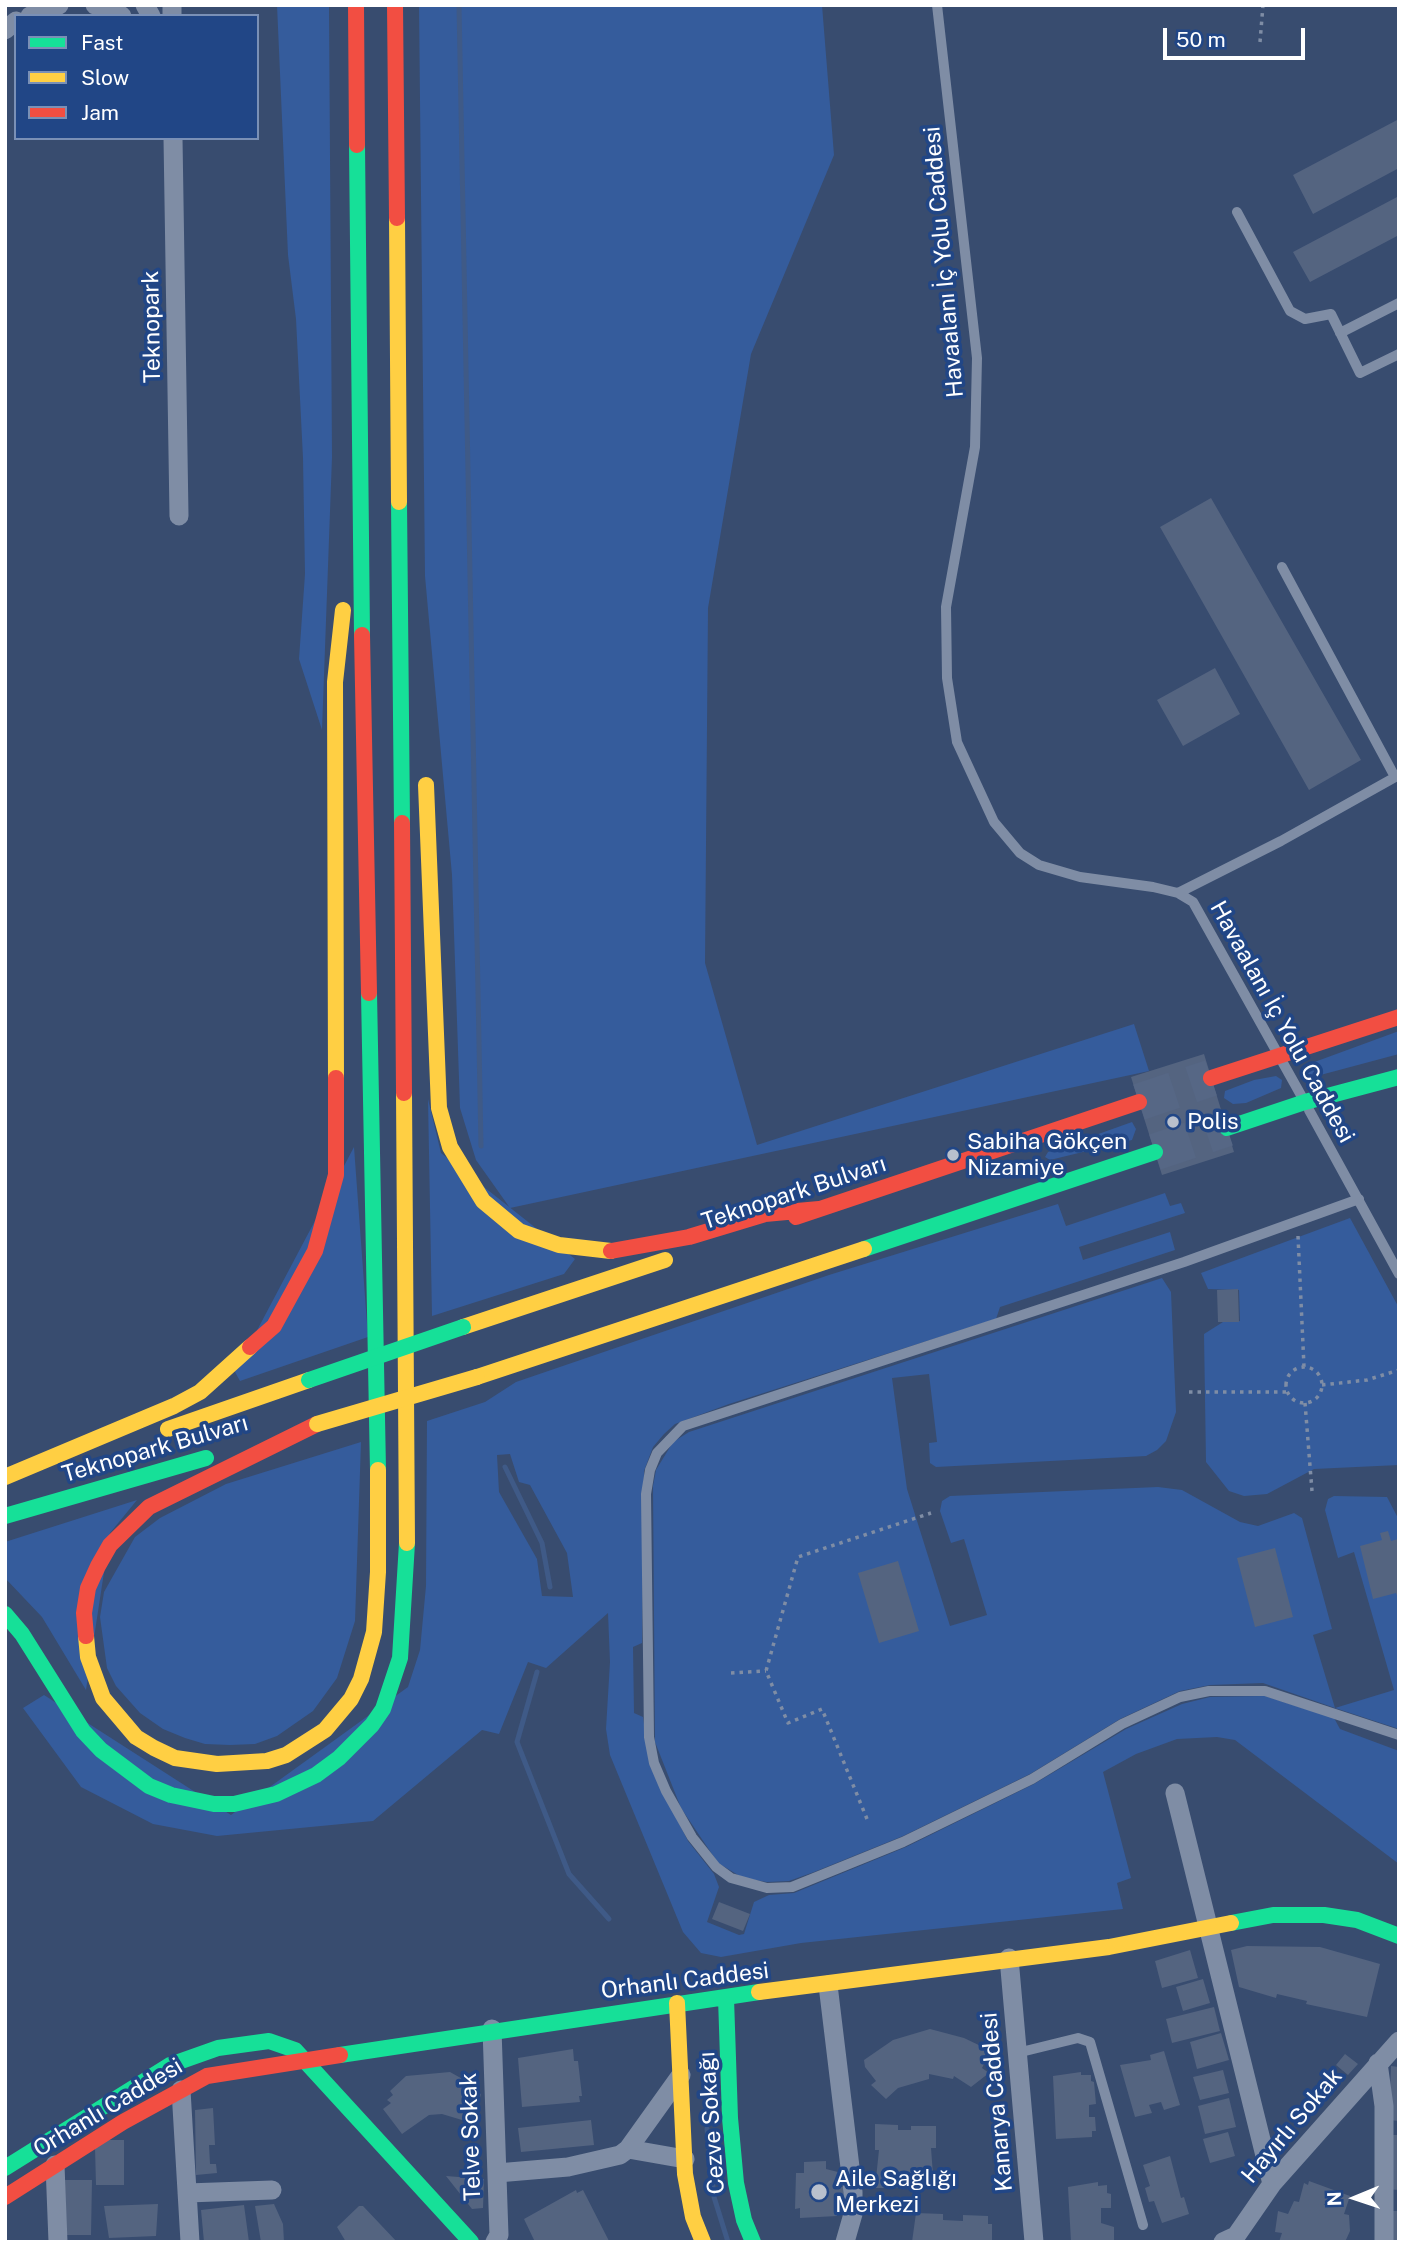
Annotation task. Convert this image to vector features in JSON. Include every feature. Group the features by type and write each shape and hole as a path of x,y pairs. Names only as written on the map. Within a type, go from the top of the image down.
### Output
{"main road":[{"path":"356,5 359,456 378,1449 378,1572 374,1632 361,1679 351,1699 325,1730 286,1755 267,1761 217,1764 176,1758 154,1748 118,1719 103,1698 91,1668 84,1636 88,1588 110,1545 149,1507 317,1424 477,1377 1154,1152"},
{"path":"5,1614 22,1634 83,1731 102,1750 149,1786 195,1802 234,1804 256,1800 296,1786 316,1775 339,1758 372,1725 393,1687 404,1629 407,1583 395,5"},
{"path":"400,434 417,664"},
{"path":"5,1478 174,1406 200,1392 274,1326 315,1251 335,1175 335,682 359,456"},
{"path":"425,772 439,1108 450,1147 483,1201 502,1219 529,1235 559,1245 610,1251 689,1237 765,1214 819,1209"},
{"path":"1211,1079 1399,1017"},
{"path":"1227,1128 1305,1102 1399,1077"},
{"name":"Teknopark Bulvarı","path":"5,1478 144,1437 463,1327 1139,1102"},
{"name":"Teknopark Bulvarı","path":"5,1516 317,1424"},
{"name":"Orhanlı Caddesi","path":"5,2197 207,2076 492,2029 828,1985 1009,1958 1109,1947 1273,1915 1324,1915 1357,1920 1399,1936"},
{"name":"Cezve Sokağı","path":"726,1998 730,2118 736,2183 752,2242"},
{"name":"Cezve Sokağı","path":"677,2003 685,2159 692,2217 703,2242"},
{"name":"Orhanlı Caddesi","path":"5,2168 170,2065 218,2048 268,2041 295,2050 306,2061"},
{"path":"306,2061 471,2242"}],"street":[{"path":"35,14 59,5"},
{"path":"95,5 119,14"},
{"name":"Teknopark","path":"173,140 180,516"},
{"path":"1175,1793 1206,1927 1272,2184"},
{"name":"Kanarya Caddesi","path":"1009,1958 1034,2242"},
{"path":"828,1985 853,2192 853,2214 845,2242"},
{"name":"Telve Sokak","path":"492,2029 499,2235 495,2242"},
{"name":"Hayırlı Sokak","path":"1223,2242 1236,2235 1272,2184 1399,2042"},
{"path":"1378,2063 1384,2106 1384,2242"},
{"path":"497,2173 603,2161 628,2149 681,2075"},
{"path":"181,2090 190,2242"},
{"path":"628,2149 685,2159"},
{"path":"55,2165 58,2242"},
{"path":"187,2193 272,2190"}],"lane":[{"name":"Havaalanı İç Yolu Caddesi","path":"937,5 977,370 975,447 946,607 947,678 957,742 994,822 1020,853 1039,866 1080,877 1129,882 1178,893 1193,902 1399,1275"},
{"path":"1237,212 1290,311 1305,319 1331,314 1360,373 1399,354"},
{"path":"1340,333 1399,303"},
{"path":"1178,893 1281,841 1397,776 1282,567"},
{"path":"1359,1199 1298,1223 683,1426 657,1453 650,1470 646,1494 649,1737 662,1781 692,1837 716,1867 731,1878 767,1888 792,1887 903,1842 1032,1779 1122,1724 1180,1697 1209,1691 1265,1691 1399,1735"},
{"path":"1017,2053 1078,2038 1090,2042 1143,2225"}],"path":[{"path":"1261,42 1262,5"},
{"path":"1298,1223 1304,1367"},
{"path":"1304,1367 1319,1374 1322,1385 1315,1399 1305,1403 1294,1400 1287,1392 1289,1374 1304,1367"},
{"path":"1322,1385 1367,1380 1399,1370"},
{"path":"1189,1392 1287,1392"},
{"path":"1305,1403 1312,1490"},
{"path":"867,1819 822,1709 788,1723 766,1671 798,1557 931,1513"},
{"path":"731,1673 766,1671"}],"shaded area":[{"path":"277,5 329,5 332,457 322,730 299,659 305,574 303,458 296,319 288,255"},
{"path":"419,5 822,5 834,155 751,354 708,608 705,963 757,1145 1134,1024 1149,1071 510,1208 476,1160 460,1108 452,875 425,576"},
{"path":"1399,1031 1399,1054 1313,1077 1306,1073 1309,1064"},
{"path":"1276,1076 1282,1080 1281,1088 1246,1103 1233,1104 1224,1098 1225,1091 1254,1080"},
{"path":"428,1099 441,1153 575,1259 564,1274 432,1316"},
{"path":"1132,1122 1136,1129 1132,1140 1050,1160 1045,1157 1048,1152"},
{"path":"354,1147 368,1337 240,1381 235,1372"},
{"path":"1165,1193 1170,1206 1181,1203 1185,1213 1079,1247 1083,1260 1170,1232 1175,1250 1000,1307 996,1319 729,1404 675,1424 653,1447 644,1471 642,1643 633,1647 634,1713 643,1717 650,1766 688,1841 714,1874 719,1887 707,1922 739,1935 744,1934 754,1902 769,1895 794,1893 906,1847 1034,1784 1126,1729 1182,1704 1210,1697 1265,1696 1334,1718 1340,1729 1399,1751 1399,1864 1235,1740 1217,1737 1177,1739 1136,1754 1103,1772 1131,1878 1117,1883 1123,1909 801,1943 721,1957 701,1953 683,1932 610,1755 606,1729 610,1662 608,1613 546,1668 528,1662 499,1734 482,1730 373,1821 217,1836 153,1824 81,1787 23,1708 44,1695 231,1815 408,1687 420,1650 426,1586 427,1421 485,1402 516,1382 829,1275 1058,1204 1066,1226","holes":["510,1454 519,1482 530,1485 567,1553 573,1597 542,1596 537,1559 499,1492 497,1455"]},
{"path":"1350,1218 1399,1308 1399,1465 1314,1469 1267,1494 1244,1496 1229,1491 1206,1462 1204,1334 1223,1322 1240,1321 1239,1290 1208,1289 1201,1273"},
{"path":"1162,1278 1171,1292 1176,1412 1166,1441 1146,1456 936,1467 930,1463 929,1443 937,1442 929,1374 892,1378 907,1489 950,1626 987,1615 964,1539 951,1543 940,1511 942,1501 950,1496 1158,1487 1182,1490 1240,1522 1258,1526 1294,1513 1302,1518 1332,1629 1313,1635 1335,1708 1263,1683 1210,1685 1180,1691 1120,1719 1030,1774 903,1836 814,1872 789,1881 767,1882 743,1878 718,1863 681,1808 655,1742 653,1486 656,1470 673,1442 689,1432"},
{"path":"361,1442 355,1621 337,1678 313,1711 277,1736 255,1744 230,1745 205,1744 185,1738 163,1729 140,1713 116,1686 107,1668 100,1617 104,1592 135,1537 160,1518 226,1484"},
{"path":"1334,1496 1387,1497 1399,1520 1399,1729 1335,1708 1394,1690 1354,1552 1338,1558 1325,1510 1328,1499"},
{"path":"137,1500 110,1533 86,1690 42,1617 5,1578 5,1542"}],"building":[{"path":"1399,119 1399,168 1313,214 1293,175"},
{"path":"1399,196 1399,235 1310,282 1293,252"},
{"path":"1211,498 1361,760 1309,790 1160,527"},
{"path":"1215,668 1240,714 1183,746 1157,700"},
{"path":"1204,1054 1234,1152 1162,1175 1131,1077"},
{"path":"1238,1289 1239,1322 1218,1322 1217,1290"},
{"path":"1388,1531 1391,1541 1398,1539 1399,1542 1399,1600 1396,1593 1373,1599 1360,1546 1382,1540 1380,1533"},
{"path":"1275,1548 1293,1617 1255,1627 1237,1558"},
{"path":"898,1561 919,1631 879,1643 858,1573"},
{"path":"719,1902 750,1914 743,1931 712,1919"},
{"path":"1247,1946 1320,1947 1380,1964 1367,2017 1306,2004 1307,2001 1277,1994 1276,1998 1239,1987 1231,1950"},
{"path":"1190,1950 1198,1978 1162,1988 1155,1961"},
{"path":"1203,1979 1210,2003 1183,2011 1176,1987"},
{"path":"1214,2007 1220,2031 1172,2043 1166,2019"},
{"path":"930,2029 964,2038 987,2049 988,2056 982,2068 989,2073 971,2087 954,2076 953,2079 929,2074 929,2079 898,2088 886,2099 871,2085 876,2081 865,2067 864,2060 893,2040"},
{"path":"1221,2033 1229,2060 1197,2069 1190,2042"},
{"path":"573,2049 574,2061 578,2061 582,2096 579,2096 580,2102 522,2107 518,2058"},
{"path":"1164,2051 1180,2105 1164,2110 1161,2102 1149,2105 1152,2113 1135,2117 1120,2065 1151,2060 1150,2055"},
{"path":"1345,2054 1358,2064 1348,2075 1336,2065"},
{"path":"1391,2066 1399,2067 1399,2121 1389,2120"},
{"path":"1223,2070 1229,2093 1200,2100 1193,2077"},
{"path":"450,2072 475,2086 473,2090 481,2094 472,2123 442,2114 429,2115 402,2134 383,2109 391,2103 387,2100 393,2095 390,2091 406,2076"},
{"path":"1081,2072 1081,2075 1091,2075 1091,2081 1094,2082 1096,2104 1089,2105 1089,2117 1095,2117 1096,2131 1092,2131 1092,2137 1056,2139 1053,2076"},
{"path":"1229,2098 1236,2127 1205,2134 1198,2106"},
{"path":"213,2108 215,2145 209,2145 210,2164 216,2164 217,2173 196,2175 195,2110"},
{"path":"591,2120 594,2145 521,2152 518,2128"},
{"path":"875,2124 898,2125 898,2130 911,2130 911,2126 936,2126 936,2148 931,2148 934,2188 898,2184 898,2188 875,2188 879,2150 875,2150"},
{"path":"1228,2132 1235,2156 1210,2163 1203,2139"},
{"path":"1389,2135 1399,2135 1399,2190 1386,2189"},
{"path":"103,2140 124,2140 124,2185 96,2185 95,2147"},
{"path":"1170,2156 1181,2198 1184,2197 1189,2214 1162,2223 1154,2201 1149,2202 1145,2188 1150,2186 1143,2165"},
{"path":"826,2161 826,2169 838,2172 840,2187 844,2187 842,2212 837,2213 837,2216 800,2218 800,2208 795,2209 796,2173 804,2173 804,2162"},
{"path":"446,2176 484,2179 483,2208 472,2209"},
{"path":"64,2180 92,2180 91,2235 64,2235"},
{"path":"1309,2181 1350,2196 1344,2214 1349,2215 1350,2231 1345,2242 1279,2242 1282,2233 1275,2232 1278,2211 1288,2214 1294,2201 1299,2202 1304,2183 1308,2185"},
{"path":"1098,2182 1098,2186 1107,2185 1107,2193 1111,2194 1111,2208 1101,2208 1101,2223 1114,2227 1114,2242 1071,2242 1068,2187"},
{"path":"576,2190 577,2193 583,2190 609,2241 535,2242 524,2219"},
{"path":"158,2204 156,2236 109,2238 104,2206"},
{"path":"274,2204 283,2224 284,2242 261,2242 255,2206"},
{"path":"244,2205 249,2242 204,2242 201,2210"},
{"path":"359,2206 363,2206 397,2242 346,2242 337,2227"},
{"path":"1386,2211 1399,2211 1399,2242 1384,2242"},
{"path":"916,2213 943,2214 943,2220 963,2221 963,2215 988,2216 988,2224 992,2224 992,2242 912,2242"}],"waterway":[{"path":"459,5 481,1146"},
{"path":"505,1467 542,1543 550,1587"},
{"path":"537,1672 517,1742 569,1874 609,1919"},
{"path":"707,2129 714,2197 728,2242"}],"tunnel":[{"path":"1139,1102 1211,1078"},
{"path":"1155,1152 1227,1128"}],"traffic: fast":[{"path":"357,145 362,635"},
{"path":"399,502 402,823"},
{"path":"369,993 378,1470"},
{"path":"1227,1128 1305,1102 1399,1077"},
{"path":"864,1249 1155,1152"},
{"path":"309,1380 463,1327"},
{"path":"5,1516 206,1458"},
{"path":"5,1614 22,1634 83,1731 101,1750 149,1786 171,1795 214,1804 234,1804 276,1794 316,1775 339,1758 372,1725 383,1709 400,1658 407,1543"},
{"path":"1231,1923 1273,1915 1324,1915 1357,1920 1399,1936"},
{"path":"340,2055 759,1992"},
{"path":"726,1998 730,2118 736,2183 744,2220 753,2242"},
{"path":"5,2168 170,2065 218,2048 269,2041 295,2050 471,2242"}],"traffic: slow":[{"path":"397,218 399,502"},
{"path":"336,1078 335,682 343,610"},
{"path":"426,785 439,1108 450,1147 483,1201 519,1231 559,1245 611,1251"},
{"path":"404,1093 407,1543"},
{"path":"477,1377 864,1249"},
{"path":"463,1327 665,1260"},
{"path":"5,1477 174,1406 200,1392 250,1347"},
{"path":"317,1424 477,1377"},
{"path":"168,1429 309,1380"},
{"path":"86,1636 88,1657 103,1698 136,1737 154,1748 175,1758 217,1764 267,1761 286,1755 325,1730 351,1699 361,1679 374,1632 378,1572 378,1470"},
{"path":"759,1992 1109,1947 1231,1923"},
{"path":"677,2003 685,2174 693,2217 703,2242"}],"traffic: jam":[{"path":"356,5 357,145"},
{"path":"395,5 397,218"},
{"path":"362,635 369,993"},
{"path":"402,823 404,1093"},
{"path":"1211,1078 1399,1017"},
{"path":"250,1347 274,1326 315,1251 336,1175 336,1078"},
{"path":"796,1217 1139,1102"},
{"path":"611,1251 689,1237 765,1214 819,1209"},
{"path":"86,1636 84,1613 88,1588 98,1566 110,1545 149,1507 317,1424"},
{"path":"5,2197 123,2122 207,2076 340,2055"}],"place":[{"name":"Polis","path":"1173,1122"},
{"name":"Sabiha Gökçen Nizamiye","path":"953,1155"},
{"name":"Aile Sağlığı Merkezi","path":"819,2192"}]}
